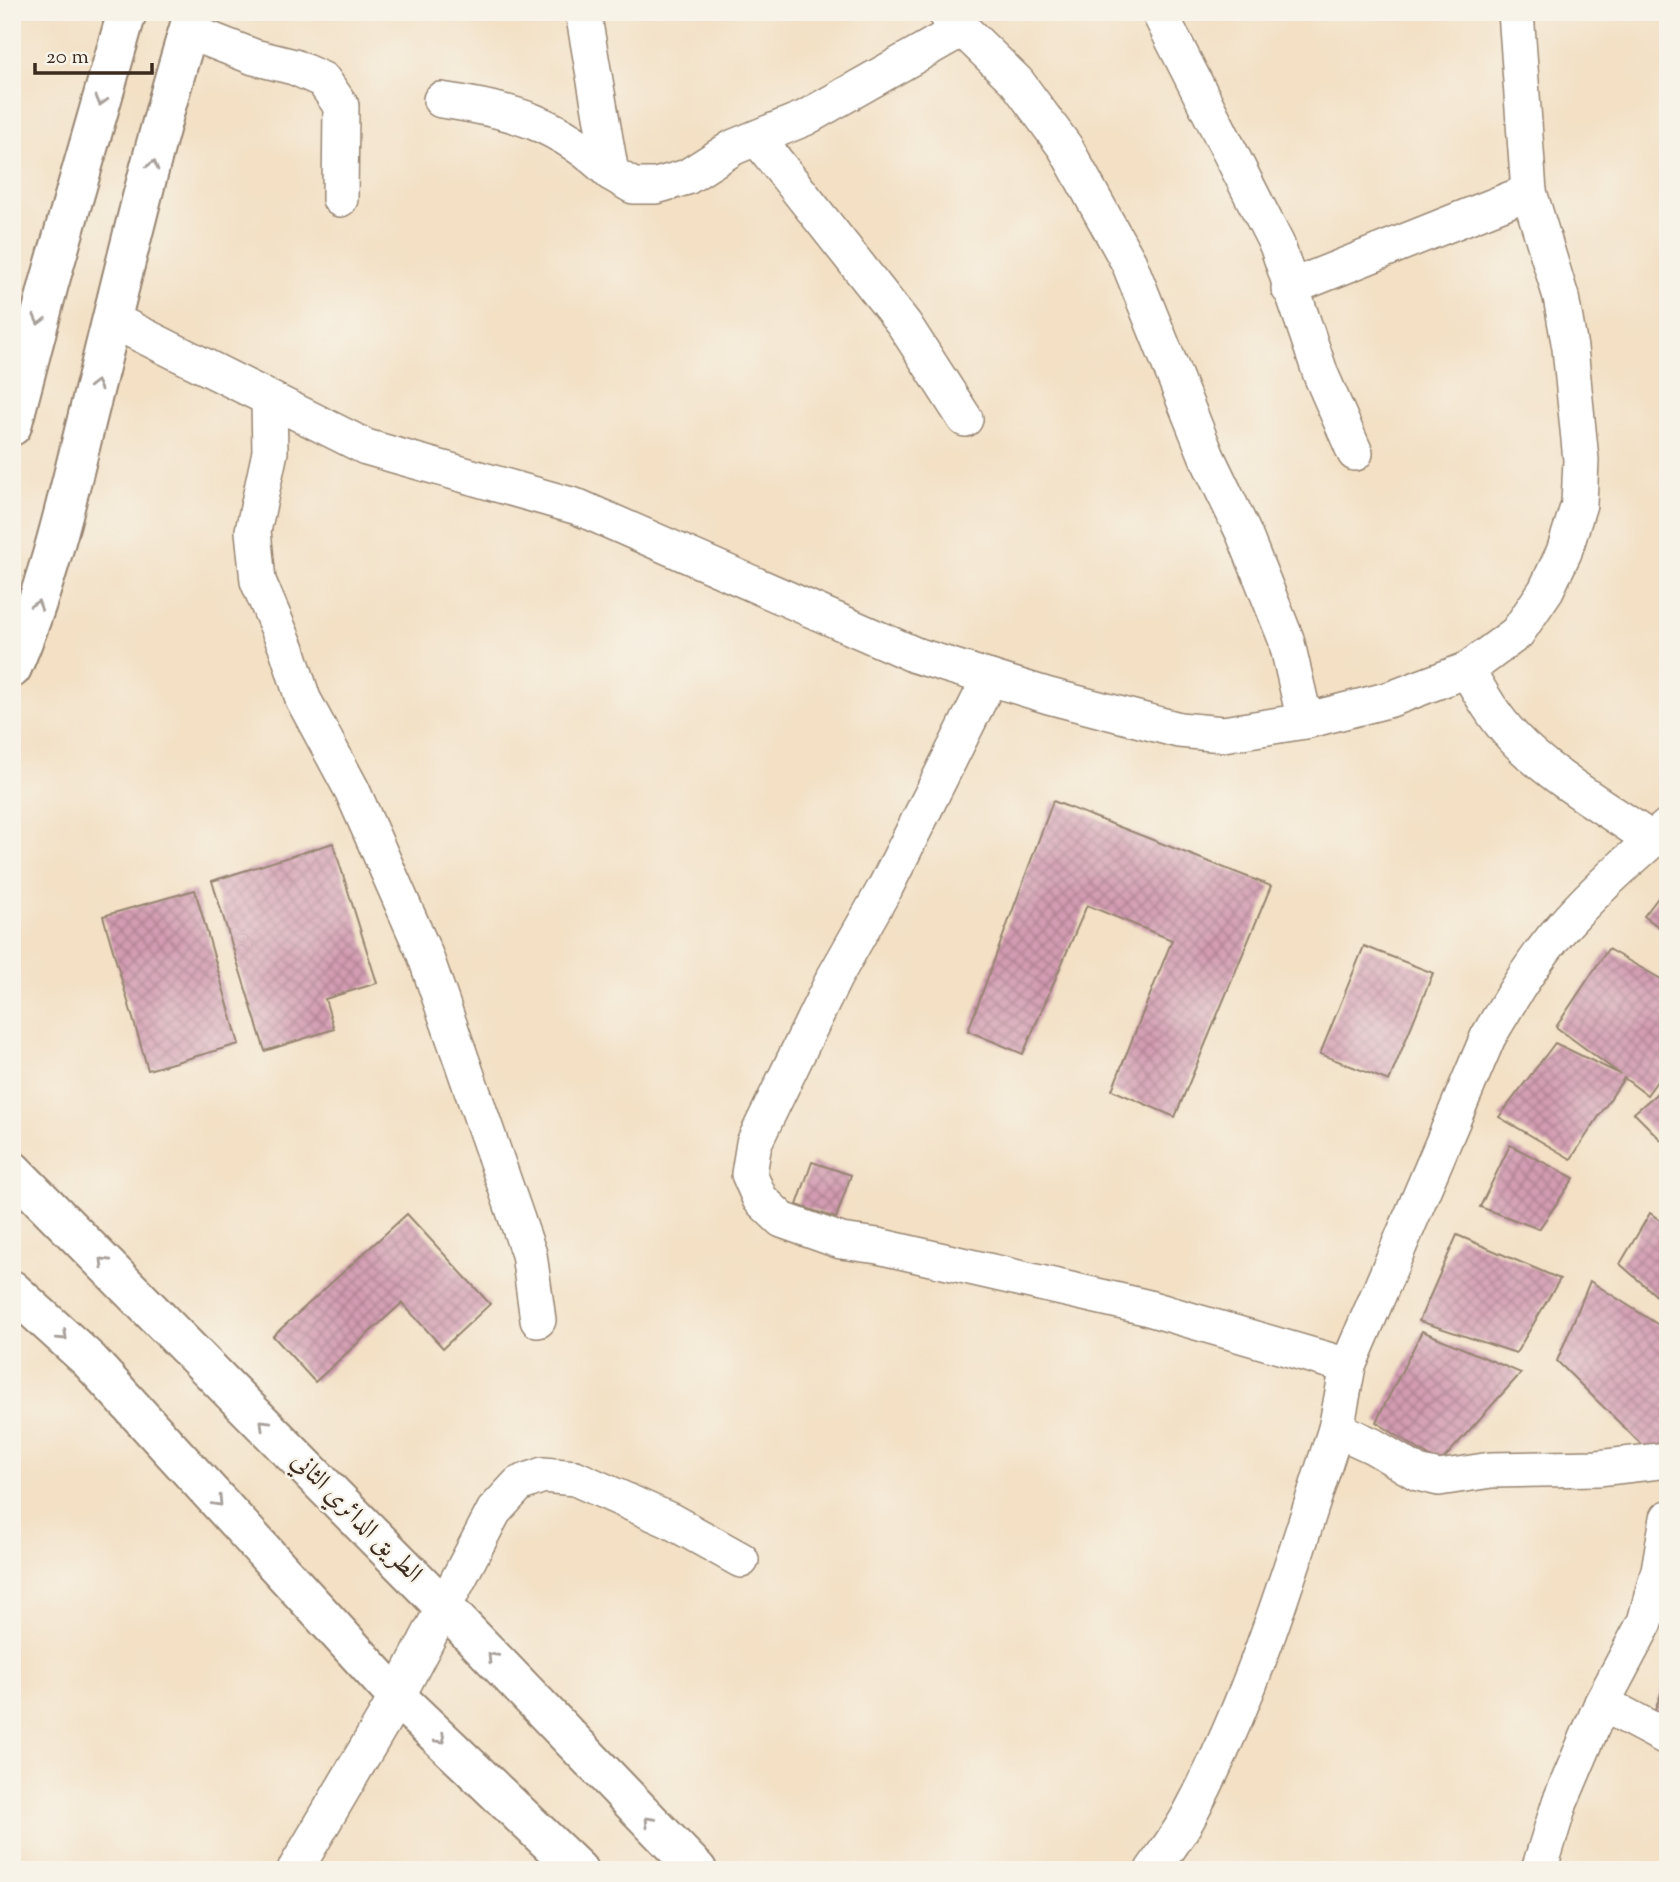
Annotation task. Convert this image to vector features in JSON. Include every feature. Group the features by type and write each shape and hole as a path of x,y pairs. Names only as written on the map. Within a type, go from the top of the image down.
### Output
{"main road":[{"path":"12,426 49,284 127,12"},
{"path":"12,668 30,627 63,524 112,320 191,22"},
{"name":"الطريق الدائري الثاني","path":"12,1170 442,1605 697,1870"},
{"path":"12,1290 89,1360 397,1697 579,1870"}],"street":[{"path":"583,12 611,173"},
{"path":"1159,12 1277,245 1289,288 1321,375 1355,453"},
{"path":"112,320 366,447 578,507 915,655 1179,730 1223,734 1305,721 1391,698 1467,670 1517,633 1546,590 1564,552 1580,504 1581,460 1570,348 1561,297 1529,192 1516,12"},
{"path":"441,100 537,121 583,146 611,173 632,186 656,186 687,177 734,147 805,118 954,21 1017,82 1065,147 1129,263 1286,639 1305,721"},
{"path":"191,22 254,57 294,67 323,80 341,106 340,199"},
{"path":"757,138 904,324 965,419"},
{"path":"1289,288 1529,192"},
{"path":"270,401 270,452 253,531 258,581 287,649 303,699 352,790 425,955 529,1254 538,1320"},
{"path":"1153,1870 1191,1813 1229,1730 1275,1612 1336,1429 1348,1366 1488,1037 1517,989 1553,939 1585,903 1660,833 1546,766 1514,738 1490,710 1467,670"},
{"path":"990,678 885,888 834,978 754,1143 749,1174 760,1199 782,1220 841,1241 878,1246 1145,1307 1348,1366"},
{"path":"1336,1429 1373,1446 1419,1473 1440,1478 1490,1470 1598,1468 1663,1460 1668,1501"},
{"path":"295,1870 397,1697 442,1605 494,1511 519,1484 543,1475 575,1478 671,1521 741,1560"},
{"path":"1539,1870 1560,1802 1602,1703 1645,1622 1659,1570 1668,1518"},
{"path":"1602,1703 1668,1738"}],"building":[{"path":"1053,801 1271,886 1175,1117 1112,1090 1172,940 1087,905 1023,1054 968,1031"},
{"path":"333,843 377,983 325,999 334,1029 265,1051 212,881"},
{"path":"1668,885 1668,934 1644,916"},
{"path":"195,890 239,1044 148,1070 103,916"},
{"path":"1364,946 1433,973 1389,1081 1320,1054"},
{"path":"1608,949 1668,983 1668,1066 1647,1095 1624,1078 1571,1159 1499,1117 1555,1043 1620,1074 1556,1027"},
{"path":"1668,1084 1668,1147 1634,1113"},
{"path":"1510,1145 1574,1178 1539,1229 1480,1207"},
{"path":"812,1162 851,1175 836,1218 797,1205"},
{"path":"1650,1213 1668,1226 1668,1306 1620,1264"},
{"path":"407,1214 490,1304 443,1348 402,1303 315,1382 273,1336"},
{"path":"1457,1235 1560,1279 1516,1353 1419,1321"},
{"path":"1590,1281 1668,1331 1668,1449 1658,1461 1557,1361"},
{"path":"1422,1331 1521,1373 1440,1463 1376,1422"},
{"path":"1668,1677 1668,1721 1653,1716"}]}
